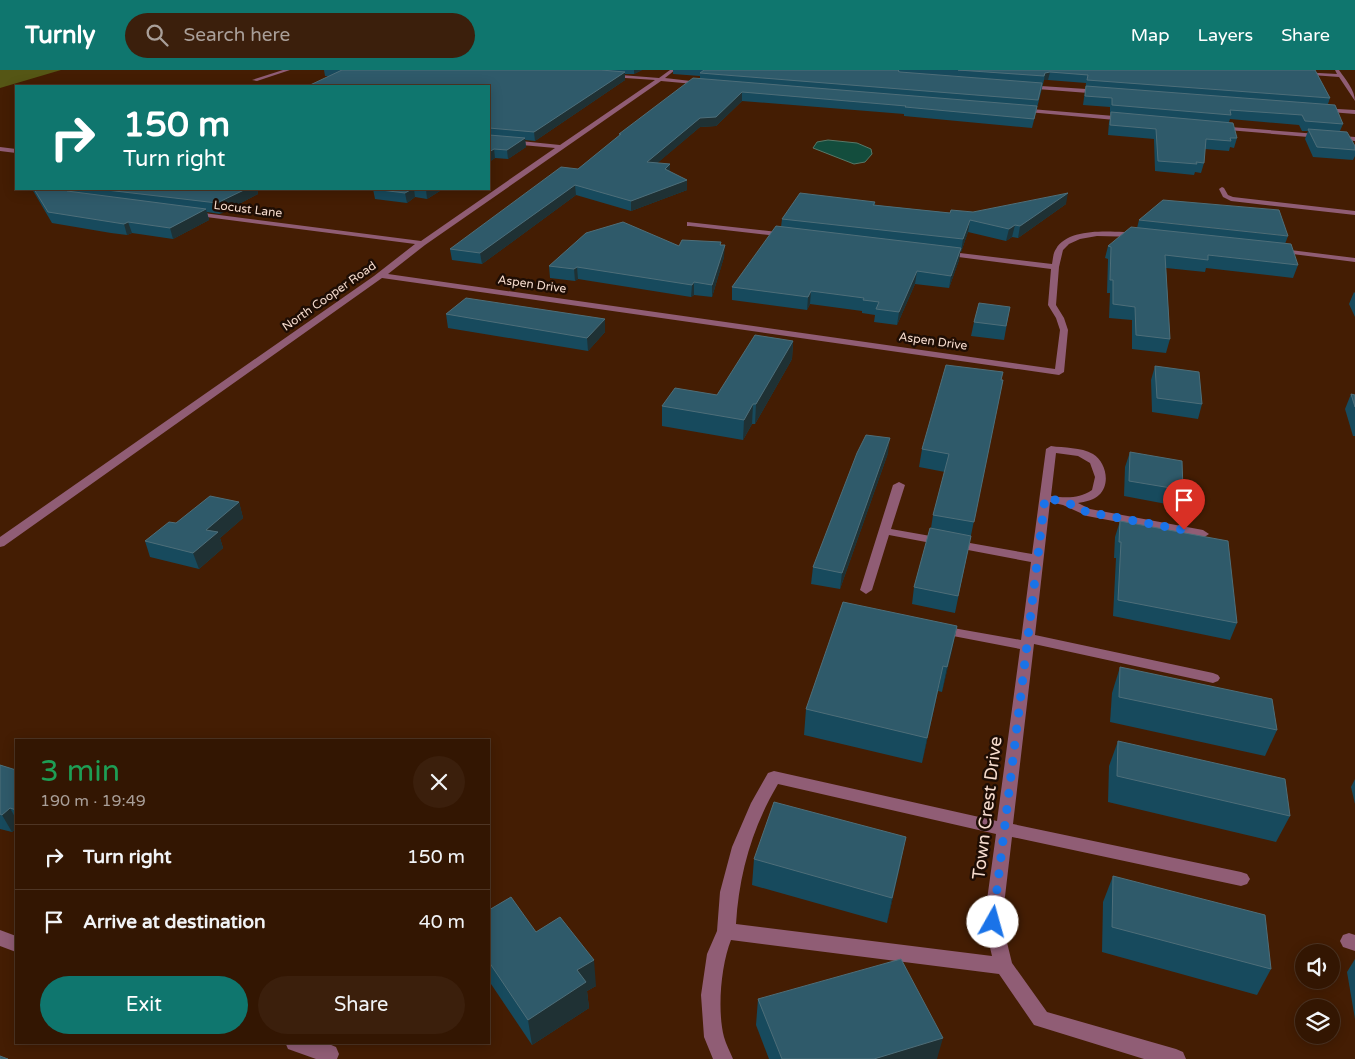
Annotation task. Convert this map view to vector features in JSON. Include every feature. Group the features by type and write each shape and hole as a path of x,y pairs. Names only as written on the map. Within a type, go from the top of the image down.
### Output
{"street":[{"path":"255,80 288,70"},
{"name":"North Cooper Road","path":"0,543 380,275 422,243 673,70"},
{"path":"1337,70 1352,91 1355,99"},
{"path":"1296,73 1341,76"},
{"path":"602,74 711,83"},
{"path":"1019,86 1108,93"},
{"path":"1008,109 1137,120"},
{"path":"1316,109 1355,112"},
{"path":"1206,126 1355,139"},
{"path":"490,140 561,147"},
{"path":"0,149 15,151"},
{"path":"1222,189 1224,196 1231,199 1355,213"},
{"name":"Locust Lane","path":"178,212 422,243"},
{"path":"690,224 798,236"},
{"name":"Aspen Drive","path":"380,275 1059,372 1064,330 1060,318 1052,305 1055,267 1059,250 1066,242 1078,237 1112,234 1143,236"},
{"path":"1268,249 1355,260"},
{"path":"936,253 1055,267"},
{"name":"Town Crest Drive","path":"1066,502 1095,493 1100,473 1096,461 1087,455 1051,449 993,922 1004,966 1041,1019 1176,1059"},
{"path":"866,590 899,485"},
{"path":"1045,498 1066,502 1087,512 1203,534"},
{"path":"884,531 1037,559"},
{"path":"953,632 1027,642 1213,678"},
{"path":"723,1059 714,1037 711,995 716,954 726,931 730,891 742,846 760,799 774,777 1004,829 1241,879"},
{"path":"726,931 1004,966"},
{"path":"0,938 15,944"},
{"path":"301,1044 328,1054"}],"shaded area":[{"path":"0,70 61,70 0,88"},
{"path":"828,140 857,143 871,149 872,154 865,162 854,164 813,148 817,142"}],"building":[{"path":"342,70 601,70 625,72 534,132 490,128 490,85 310,85"},
{"path":"704,70 899,70 900,72 1042,83 1038,100 700,73"},
{"path":"958,70 1315,70 1330,98 1087,80 1088,75 1050,72 1045,73 1044,76"},
{"path":"693,78 1037,106 1034,119 742,92 716,117 700,118 647,162 670,164 665,169 687,180 631,201 575,185 480,253 450,249 561,167 578,169 621,134 619,134"},
{"path":"1086,86 1335,105 1343,124 1305,121 1302,115 1230,110 1231,115 1112,105 1112,98 1085,96"},
{"path":"1111,112 1233,123 1237,138 1230,138 1231,141 1206,139 1204,163 1158,161 1156,129 1110,125"},
{"path":"1308,129 1347,132 1355,146 1355,150 1317,147"},
{"path":"490,135 525,138 507,150 494,149 490,151"},
{"path":"35,190 66,190 206,209 170,228 128,222 124,224 48,212"},
{"path":"106,190 244,190 217,203"},
{"path":"381,190 410,190 405,193"},
{"path":"800,193 875,202 873,205 950,213 951,210 973,212 1068,193 1020,226 1015,225 1009,229 970,220 963,239 782,219"},
{"path":"1163,200 1279,210 1288,236 1139,220"},
{"path":"623,222 679,246 682,240 721,242 720,245 725,245 712,285 694,282 692,285 577,267 574,269 549,266 586,233"},
{"path":"776,226 961,248 951,276 917,271 899,312 876,309 879,302 863,300 864,298 811,291 808,297 732,287"},
{"path":"1131,227 1291,244 1298,265 1208,255 1208,260 1165,255 1170,339 1136,335 1135,307 1113,304 1113,280 1110,280 1111,247 1108,246"},
{"path":"466,298 605,319 587,338 446,314"},
{"path":"979,303 1010,307 1006,326 974,322"},
{"path":"755,335 793,341 756,404 753,404 744,420 662,406 675,388 717,395"},
{"path":"946,365 1003,372 1001,380 1003,380 974,522 933,515 949,454 922,449"},
{"path":"1155,366 1199,372 1202,404 1157,398"},
{"path":"1351,394 1355,395 1355,407"},
{"path":"866,435 890,438 842,573 813,567 857,453"},
{"path":"1130,452 1182,461 1183,490 1129,481"},
{"path":"210,496 239,502 206,530 218,532 193,553 145,541 169,522 176,523"},
{"path":"1120,521 1228,541 1237,623 1118,600 1121,542 1119,542"},
{"path":"930,528 971,536 958,596 914,587"},
{"path":"843,602 957,626 947,667 943,666 927,738 806,709"},
{"path":"1120,667 1272,699 1277,730 1119,697"},
{"path":"1118,741 1285,779 1290,816 1117,776"},
{"path":"0,765 15,770 15,810 10,808 2,815 0,814"},
{"path":"774,802 906,837 892,898 754,859"},
{"path":"1113,876 1265,915 1271,969 1112,927"},
{"path":"511,897 536,932 560,917 594,960 577,970 586,982 528,1020 490,963 490,909"},
{"path":"901,959 943,1038 874,1059 782,1059 758,999"}],"route":[{"path":"993,922 1045,498 1066,502 1087,512 1184,530"}]}
